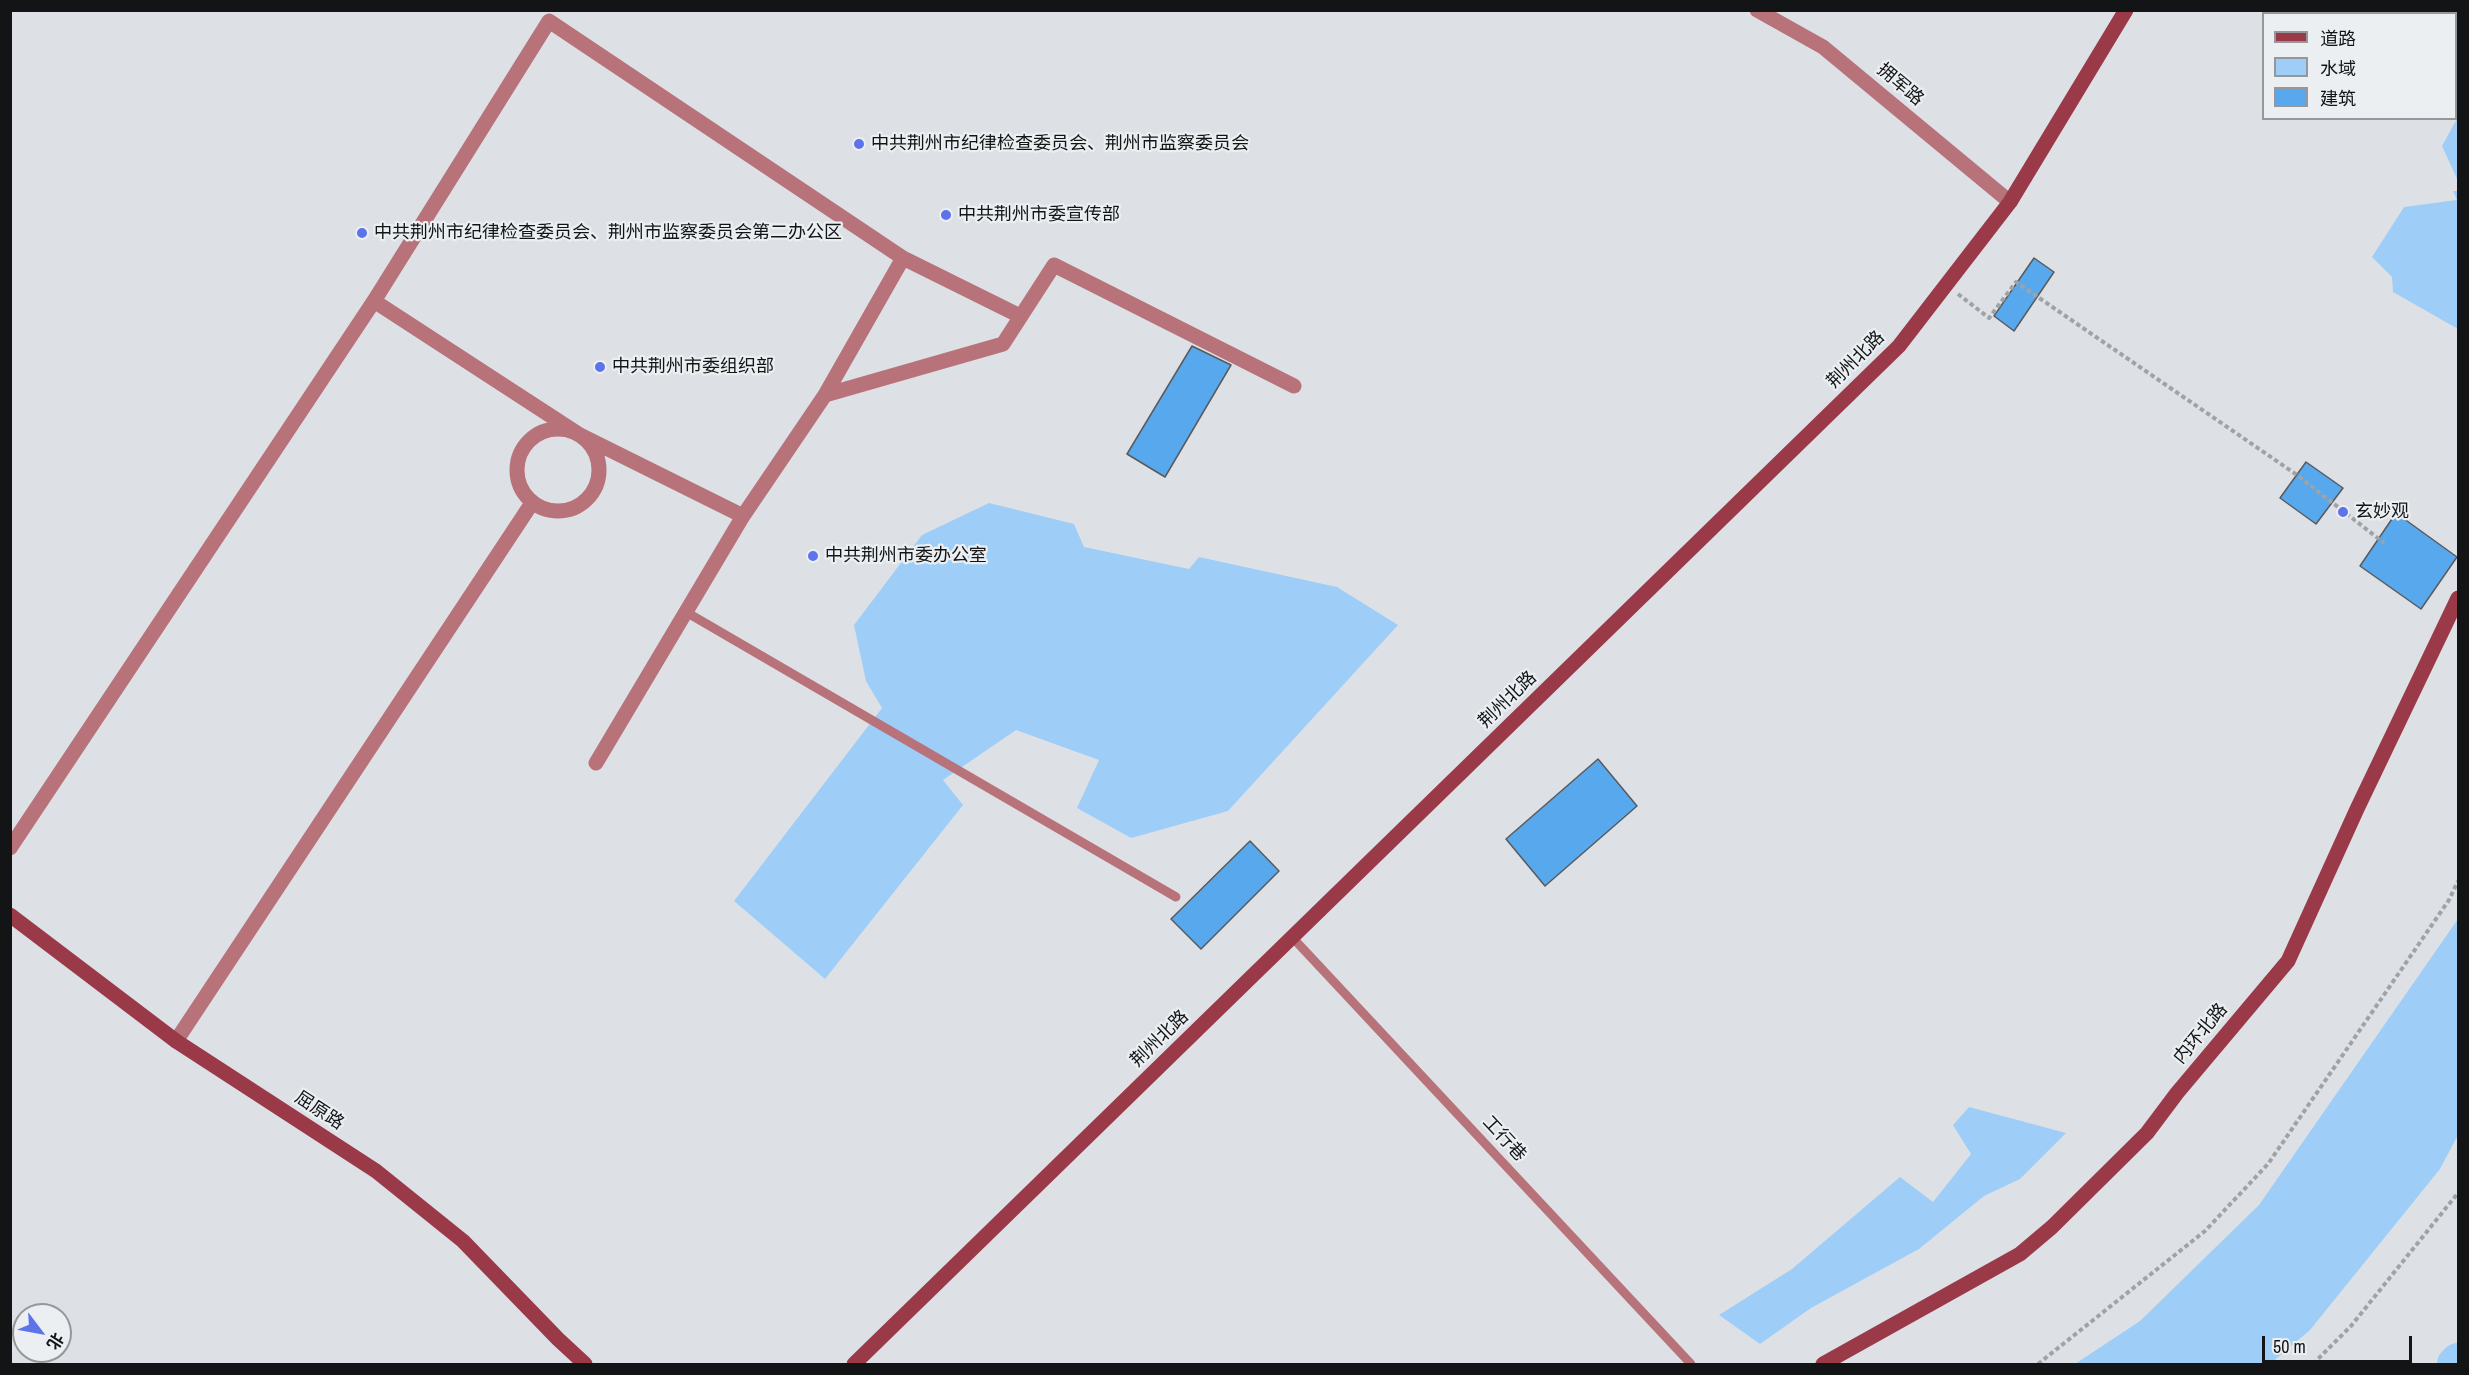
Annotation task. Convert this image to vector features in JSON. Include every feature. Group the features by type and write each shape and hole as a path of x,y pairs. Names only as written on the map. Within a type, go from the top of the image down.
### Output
{"street":[{"name":"拥军路","path":"1757,10 1823,47 2010,202"},
{"name":"荆州北路","path":"854,1365 1899,346 2010,202 2126,10"},
{"path":"10,848 374,301 549,21 903,258 1020,316"},
{"path":"596,763 743,516 825,395 903,258"},
{"path":"825,395 1002,344 1054,265 1294,386"},
{"path":"374,301 580,435 590,444 597,455 599,469 592,494 582,504 571,510 557,512 532,503 523,493 518,480 517,466 521,453 529,441 540,433 554,429 567,430 580,435 743,516"},
{"path":"176,1041 532,503"},
{"name":"内环北路","path":"1823,1365 2020,1254 2052,1227 2147,1133 2176,1094 2288,961 2356,808 2458,598"},
{"name":"屈原路","path":"10,915 176,1041 384,1178 463,1241 585,1365"}],"lane":[{"path":"686,612 1176,897"},
{"name":"工行巷","path":"1292,937 1691,1365"}],"path":[{"path":"1946,285 1989,318 2017,282 2297,475 2384,543"},
{"path":"2038,1365 2205,1231 2268,1164 2449,900 2458,881"},
{"path":"2313,1365 2351,1326 2458,1193"}],"water":[{"path":"2458,117 2458,181 2442,146"},
{"path":"2453,191 2458,191 2458,329 2393,292 2392,277 2372,257 2404,207 2457,200"},
{"path":"989,503 1074,524 1084,547 1189,569 1199,557 1337,587 1398,625 1228,811 1131,838 1077,808 1099,760 1016,730 943,780 963,805 825,979 734,901 882,708 866,681 854,625 922,535"},
{"path":"2458,919 2458,1135 2440,1169 2310,1330 2270,1364 2075,1364 2140,1321 2259,1205"},
{"path":"1969,1107 2066,1133 2020,1179 1984,1196 1919,1249 1811,1308 1760,1344 1719,1315 1792,1269 1900,1177 1933,1202 1971,1154 1953,1125"}],"building":[{"path":"2034,258 2054,272 2014,331 1994,316"},
{"path":"1192,346 1231,365 1165,477 1127,454"},
{"path":"2306,462 2343,488 2316,524 2280,498"},
{"path":"2396,513 2457,557 2421,609 2360,566"},
{"path":"1598,759 1637,806 1545,886 1506,839"},
{"path":"1250,841 1279,871 1201,949 1171,919"}],"waterway":[{"path":"2455,1364 2458,1361"}],"place":[{"name":"中共荆州市纪律检查委员会、荆州市监察委员会","path":"859,144"},
{"name":"中共荆州市委宣传部","path":"946,215"},
{"name":"中共荆州市纪律检查委员会、荆州市监察委员会第二办公区","path":"362,233"},
{"name":"中共荆州市委组织部","path":"600,367"},
{"name":"玄妙观","path":"2343,512"},
{"name":"中共荆州市委办公室","path":"813,556"}]}
